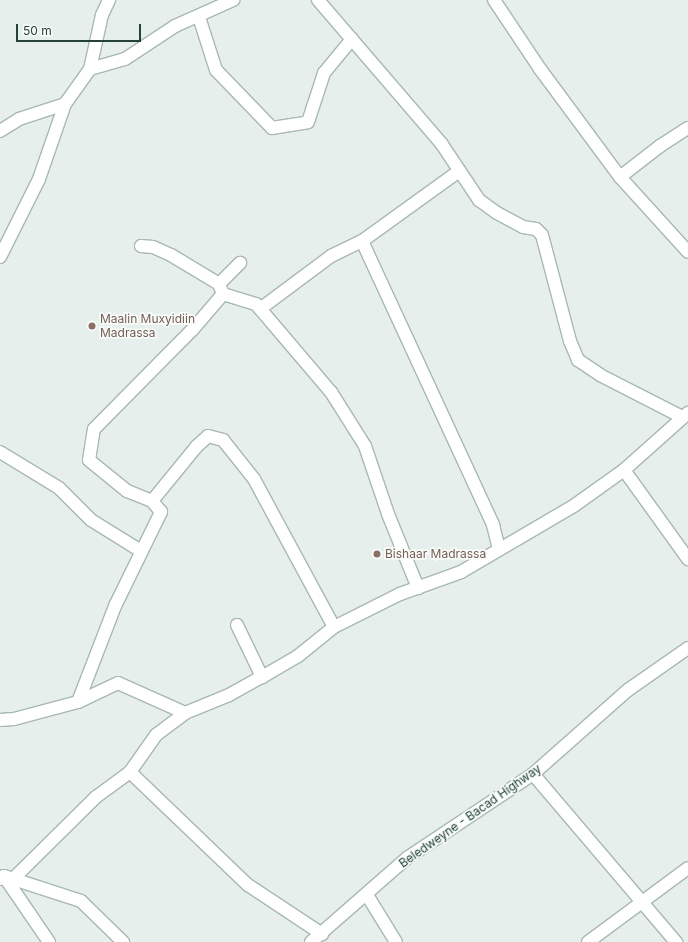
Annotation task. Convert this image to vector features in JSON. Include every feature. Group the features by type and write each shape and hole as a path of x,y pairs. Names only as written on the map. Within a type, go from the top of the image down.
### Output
{"street":[{"path":"0,257 38,179 65,104 90,68 102,15 109,0"},
{"path":"90,68 125,59 175,26 200,17 233,0"},
{"path":"6,878 96,797 130,772 156,735 185,713 229,695 262,677 298,656 334,627 400,594 461,572 575,505 624,470 685,415 600,375 578,360 570,341 542,236 536,229 523,227 496,213 479,200 441,143 318,0"},
{"path":"494,0 540,69 620,177 688,252"},
{"path":"200,17 216,70 272,128 308,122 324,73 352,39"},
{"path":"0,131 20,119 65,104"},
{"path":"620,177 660,146 688,128"},
{"path":"260,309 331,256 362,241 459,171"},
{"path":"362,241 493,525 499,549"},
{"path":"141,246 153,247 171,255 221,289 256,304 331,392 365,446 388,514 418,588"},
{"path":"78,702 115,606 161,512 152,501 127,491 89,460 94,429 193,329 240,263"},
{"path":"152,501 197,446 208,436 223,440 254,479 334,627"},
{"path":"0,452 59,488 91,520 141,551"},
{"path":"624,470 688,559"},
{"path":"238,625 262,677"},
{"name":"Beledweyne - Bacad Highway","path":"311,942 408,858 533,774 628,690 688,648"},
{"path":"0,720 14,719 78,702 118,683 185,713"},
{"path":"130,772 248,885 322,934"},
{"path":"533,774 642,904 676,942"},
{"path":"588,942 642,904 688,868"},
{"path":"6,878 50,942"},
{"path":"6,878 81,901 123,942"},
{"path":"367,895 396,942"}],"place":[{"name":"Maalin Muxyidiin Madrassa","path":"92,326"},
{"name":"Bishaar Madrassa","path":"377,554"}]}
